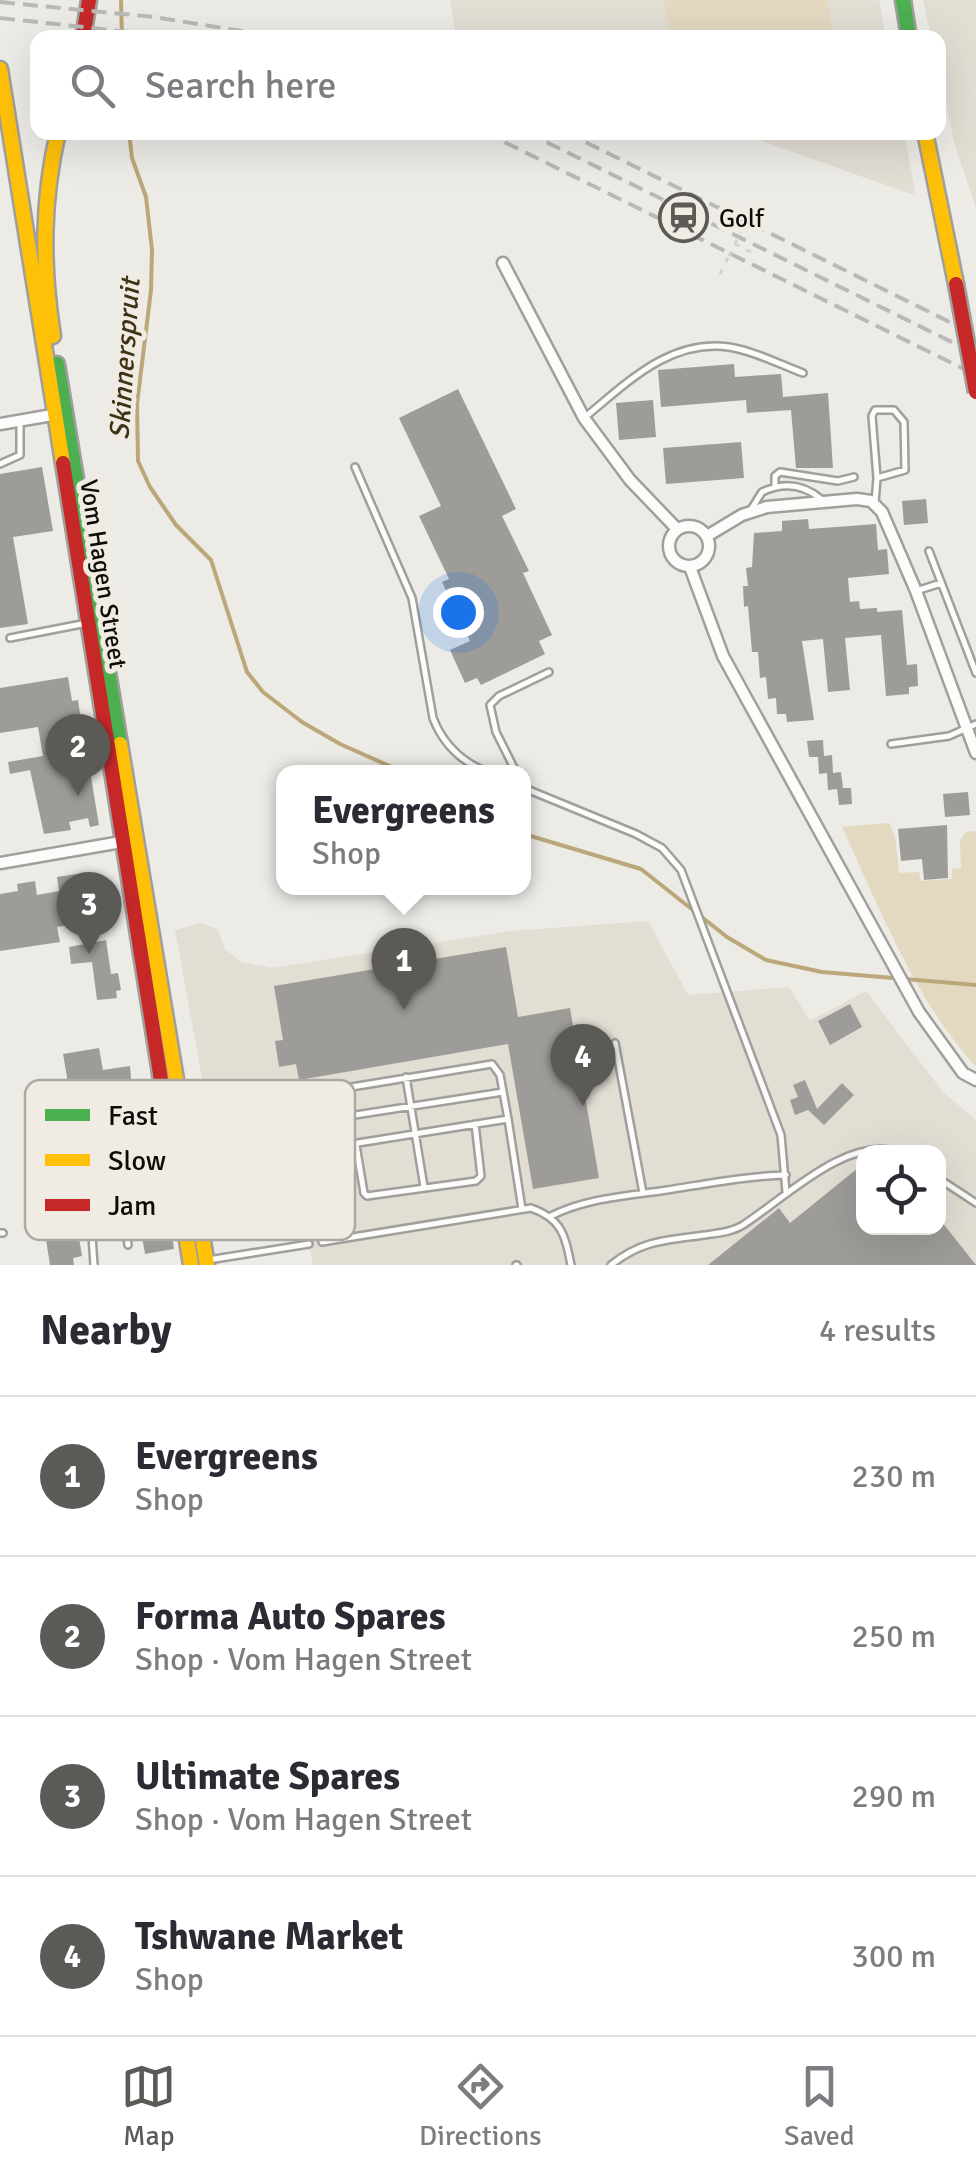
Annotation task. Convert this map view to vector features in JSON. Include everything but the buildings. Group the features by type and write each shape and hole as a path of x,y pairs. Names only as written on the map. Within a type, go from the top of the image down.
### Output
{"main road":[{"path":"85,30 89,0"},
{"path":"902,0 908,30"},
{"path":"912,0 916,30"},
{"name":"Vom Hagen Street","path":"0,69 171,1080"},
{"name":"Vom Hagen Street","path":"56,140 44,200 42,233 60,414 90,623 132,840 164,1080"},
{"path":"927,140 976,338"},
{"path":"934,140 976,392"}],"street":[{"path":"503,263 584,418 630,480 676,529"},
{"path":"0,424 60,414"},
{"path":"707,536 751,511 857,499 874,503 882,512 916,591 970,726 976,754"},
{"path":"688,525 707,536 710,546 700,564 680,565 672,558 668,548 676,529 688,525"},
{"path":"690,567 723,656 918,1012 964,1073 976,1080"},
{"path":"0,863 132,840"}],"lane":[{"path":"584,418 656,361 709,346 732,347 803,373"},
{"path":"874,503 877,478 872,416 875,410 894,410 904,422 905,470 877,478"},
{"path":"0,464 20,455 20,420"},
{"path":"355,467 412,598 438,732 469,765"},
{"path":"775,487 775,476 780,472 838,481 854,477"},
{"path":"751,511 762,492 775,487 806,488 824,502"},
{"path":"929,551 976,673"},
{"path":"916,591 940,582"},
{"path":"10,638 90,623"},
{"path":"512,765 496,732 490,705 499,696 550,672"},
{"path":"891,744 949,736 970,726"},
{"path":"531,791 636,834 662,848 681,870 780,1135 786,1192"},
{"path":"615,1043 643,1193"},
{"path":"355,1084 492,1064 500,1075 522,1209"},
{"path":"406,1076 424,1188"},
{"path":"355,1115 503,1092"},
{"path":"474,1124 479,1180 368,1196 364,1193 356,1144 474,1124 508,1119"},
{"path":"611,1265 640,1244 740,1227 786,1192 856,1153"},
{"path":"551,1216 580,1204 643,1193 786,1175"},
{"path":"946,1183 976,1203"},
{"path":"355,1237 530,1208 551,1216 564,1230 571,1265"},
{"path":"93,1240 94,1265"},
{"path":"127,1240 128,1245"},
{"path":"322,1242 334,1240"},
{"path":"201,1264 309,1244"}],"path":[{"path":"720,274 754,206"},
{"path":"735,244 753,253"}],"shaded area":[{"path":"450,0 879,0 885,30 455,30"},
{"path":"664,0 827,0 833,30 670,30"},
{"path":"923,0 976,0 976,208 955,146 946,103 946,30 929,30"},
{"path":"760,140 905,140 916,196"},
{"path":"889,823 895,836 899,873 919,872 921,881 952,879 952,869 961,868 960,840 966,832 976,831 976,1067 954,1041 917,983 842,827"},
{"path":"648,921 688,995 789,987 810,1021 866,991 943,1092 976,1120 976,1265 313,1265 308,1240 355,1240 355,1080 202,1080 175,930 201,923 218,929 224,948 241,962 271,968 511,931"}],"waterway":[{"name":"Skinnerspruit","path":"121,0 122,30"},
{"name":"Skinnerspruit","path":"130,140 146,197 152,250 137,404 138,461 176,525 211,560 247,672 263,692 302,722 387,765"},
{"name":"Skinnerspruit","path":"531,836 641,869 727,937 766,960 822,972 976,985"}],"railway":[{"path":"0,2 154,17 235,30"},
{"path":"0,18 110,30"},
{"path":"500,140 976,375"},
{"path":"542,140 976,354"},
{"path":"581,140 976,335"}],"traffic: fast":[{"path":"903,0 908,30"},
{"path":"57,364 120,744"}],"traffic: slow":[{"path":"0,69 63,463"},
{"path":"53,336 45,234 57,140"},
{"path":"927,140 956,284"},
{"path":"120,744 176,1080"},
{"path":"187,1240 191,1265"},
{"path":"203,1240 207,1265"}],"traffic: jam":[{"path":"84,30 89,0"},
{"path":"956,284 976,392"},
{"path":"63,463 161,1080"}],"place":[{"name":"Golf","path":"684,218"},
{"name":"Forma Auto Spares","path":"78,796"},
{"name":"Ultimate Spares","path":"89,954"},
{"name":"Evergreens","path":"404,1010"},
{"name":"Tshwane Market","path":"583,1106"}]}
